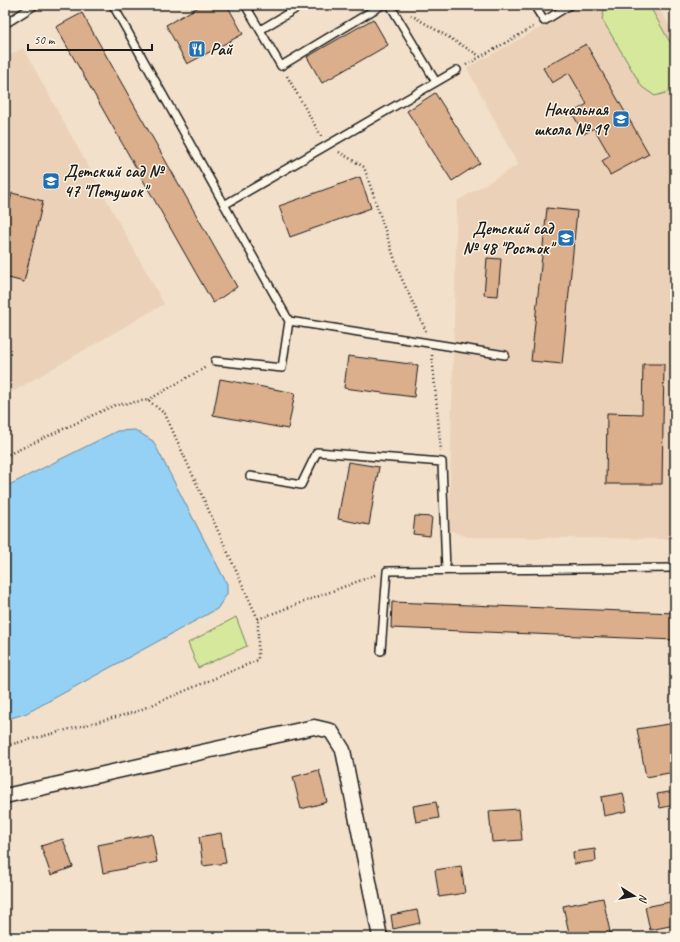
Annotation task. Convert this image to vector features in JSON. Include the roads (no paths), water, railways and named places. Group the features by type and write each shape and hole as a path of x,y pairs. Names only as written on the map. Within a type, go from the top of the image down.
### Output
{"street":[{"path":"5,796 314,727 331,731 343,750 380,937"}],"lane":[{"path":"5,24 34,5"},
{"path":"245,5 280,66 382,5"},
{"path":"260,30 302,5"},
{"path":"390,5 436,82"},
{"path":"534,5 544,21 570,5"},
{"path":"115,6 289,321 282,368 215,361"},
{"path":"224,205 457,70"},
{"path":"289,321 505,355"},
{"path":"250,476 301,484 317,452 442,462 446,570"},
{"path":"381,652 387,571 675,568"}],"water":[{"path":"135,430 153,441 227,584 227,594 217,609 27,713 5,720 5,487 117,431"}],"place":[{"name":"Рай","path":"197,49"},
{"name":"Начальная школа № 19","path":"621,119"},
{"name":"Детский сад № 47 \"Петушок\"","path":"51,181"},
{"name":"Детский сад № 48 \"Росток\"","path":"566,238"}]}
